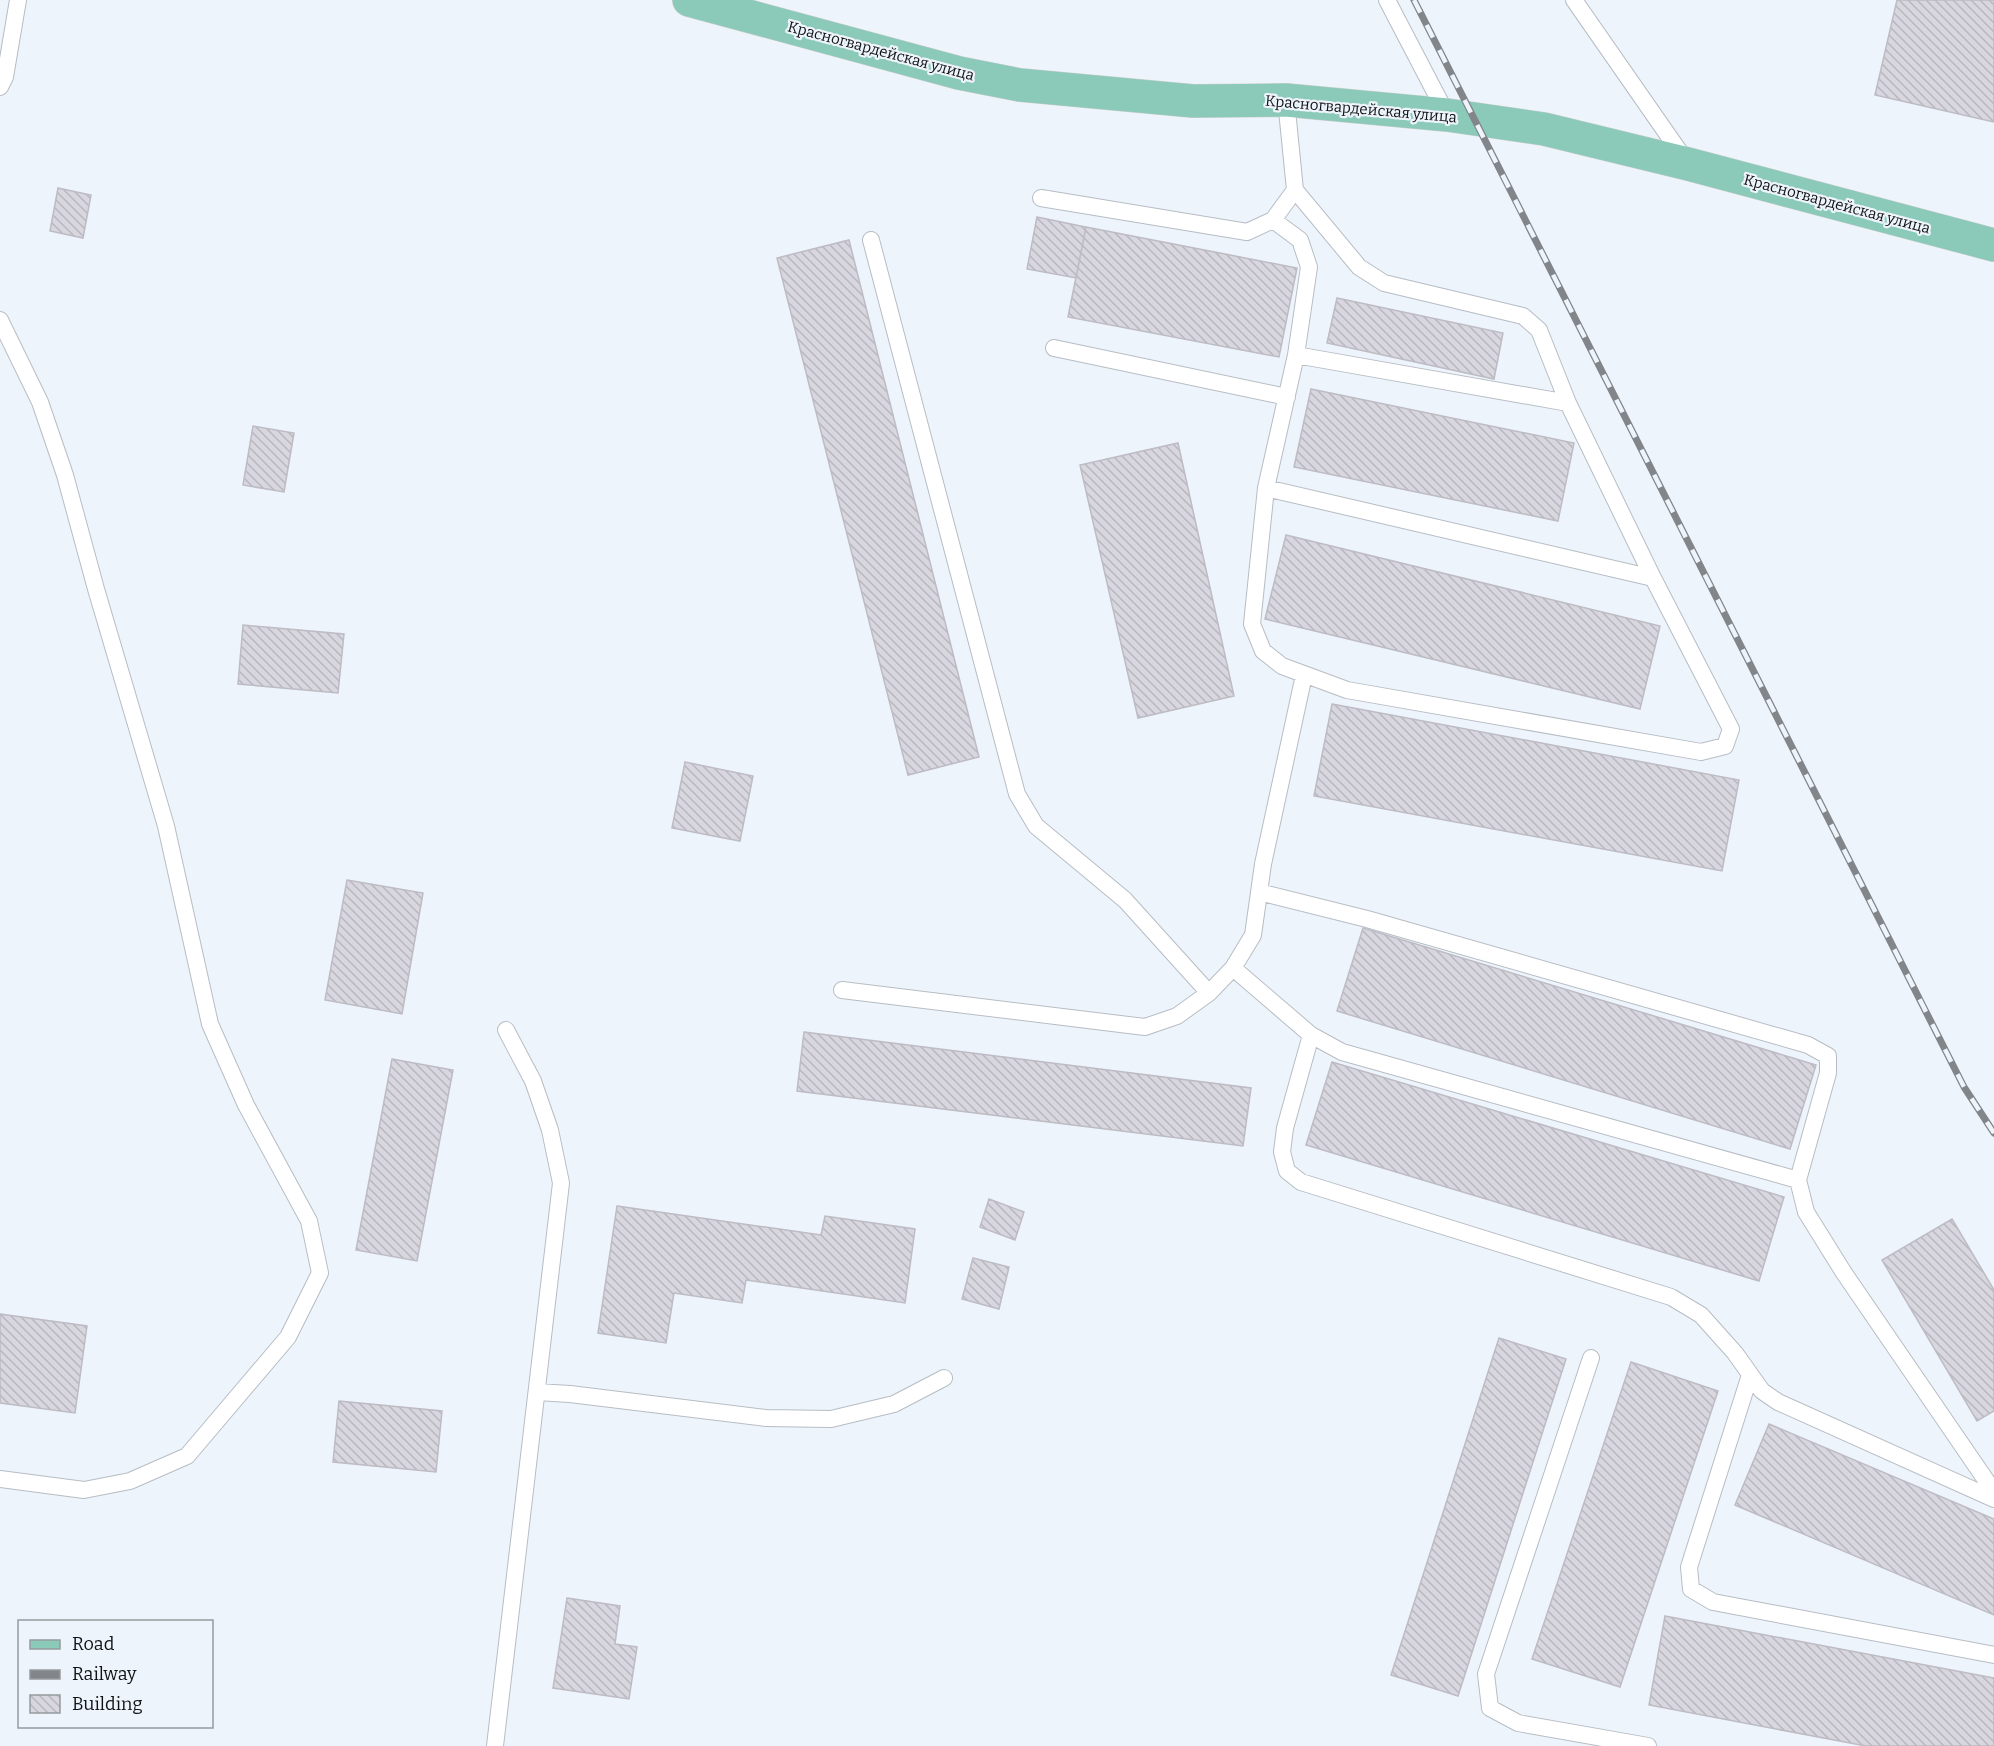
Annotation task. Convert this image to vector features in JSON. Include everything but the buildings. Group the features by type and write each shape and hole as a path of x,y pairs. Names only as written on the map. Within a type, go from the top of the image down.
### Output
{"main road":[{"name":"Красногвардейская улица","path":"689,0 959,73 1020,85 1193,101 1286,100 1447,115 1544,129 1688,164 1994,245"}],"lane":[{"path":"0,87 5,77 18,0"},
{"path":"1387,0 1447,115"},
{"path":"1574,0 1688,164"},
{"path":"1273,220 1300,240 1309,267 1296,355 1266,488 1252,624 1263,651 1282,666 1347,690 1701,752 1725,746 1731,729 1653,578 1568,403 1539,330 1523,316 1384,283 1359,267 1295,190 1286,100"},
{"path":"1041,198 1247,232 1273,220 1295,190"},
{"path":"871,240 1017,794 1036,826 1125,900 1209,993"},
{"path":"0,320 40,402 65,475 166,826 210,1024 246,1105 309,1221 320,1273 288,1337 187,1456 130,1481 84,1490 0,1479"},
{"path":"1054,348 1287,397"},
{"path":"1296,355 1568,403"},
{"path":"1266,488 1653,578"},
{"path":"842,990 1145,1027 1178,1016 1209,993 1233,968 1253,935 1263,864 1304,675"},
{"path":"1259,892 1378,922 1808,1045 1828,1056 1828,1072 1798,1180 1806,1212 1844,1273 1994,1492"},
{"path":"1233,968 1311,1035 1342,1052 1798,1180"},
{"path":"495,1746 561,1183 550,1130 540,1100 533,1081 506,1030"},
{"path":"1311,1035 1285,1128 1282,1152 1287,1171 1301,1182 1671,1297 1701,1315 1735,1353 1762,1391 1778,1402 1994,1499"},
{"path":"1591,1358 1486,1674 1490,1708 1518,1723 1648,1746"},
{"path":"1750,1375 1689,1567 1691,1589 1713,1602 1994,1655"},
{"path":"537,1392 766,1418 831,1419 894,1404 944,1378"}],"railway":[{"path":"1414,0 1964,1087 1994,1133"}]}
